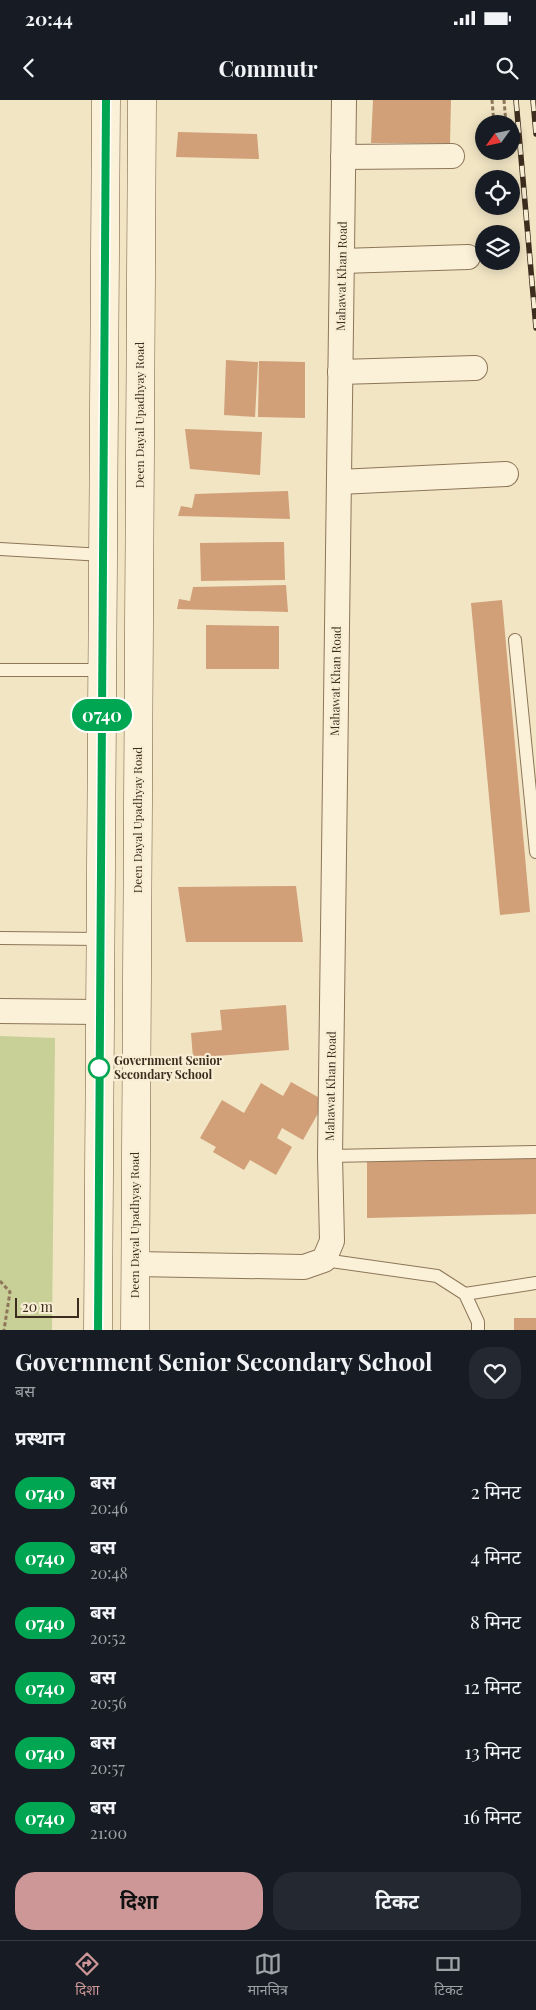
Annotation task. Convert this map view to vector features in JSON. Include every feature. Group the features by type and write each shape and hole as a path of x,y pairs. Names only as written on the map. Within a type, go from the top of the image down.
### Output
{"main road":[{"path":"98,1330 106,100"},
{"name":"Deen Dayal Upadhyay Road","path":"135,1330 142,100"}],"street":[{"name":"Mahawat Khan Road","path":"324,1260 332,1241 330,1156 344,100"},
{"path":"343,157 452,156"},
{"path":"342,261 468,257"},
{"path":"340,372 475,368"},
{"path":"339,482 506,474"},
{"path":"0,1012 99,1012"},
{"path":"135,1264 304,1267 324,1260"}],"lane":[{"path":"0,550 103,555"},
{"path":"515,640 536,852"},
{"path":"0,670 102,670"},
{"path":"0,938 100,939"},
{"path":"330,1156 536,1152"},
{"path":"324,1260 437,1276 465,1294 478,1322 478,1330"},
{"path":"465,1294 536,1283"}],"path":[{"path":"492,100 493,115"},
{"path":"504,100 505,115"},
{"path":"0,1281 10,1292 4,1330"}],"green space":[{"path":"0,1036 55,1038 52,1330 0,1330"}],"building":[{"path":"373,100 451,100 450,143 371,143"},
{"path":"178,132 257,134 259,159 176,157"},
{"path":"226,360 258,362 255,417 224,415"},
{"path":"259,361 305,362 305,418 258,417"},
{"path":"185,429 262,432 260,475 190,469"},
{"path":"288,491 290,519 178,516 181,506 192,508 195,494"},
{"path":"284,542 285,580 201,581 200,543"},
{"path":"286,585 288,612 177,609 179,599 190,601 193,587"},
{"path":"502,600 530,912 500,915 471,603"},
{"path":"206,625 279,626 279,669 206,669"},
{"path":"296,886 303,942 186,942 178,887"},
{"path":"286,1005 289,1050 193,1058 191,1033 222,1030 220,1010"},
{"path":"291,1082 325,1101 303,1140 282,1128 277,1138 292,1147 276,1175 250,1160 244,1170 213,1152 216,1147 200,1138 222,1100 244,1113 261,1083 283,1096"},
{"path":"367,1159 536,1159 536,1214 367,1218"},
{"path":"514,1318 536,1318 536,1330 514,1330"}],"railway":[{"path":"516,100 536,328"},
{"path":"533,100 536,134"}],"bus line":[{"name":"0740","path":"98,1330 106,100"}],"place":[{"name":"Government Senior Secondary School","path":"99,1068"}]}
